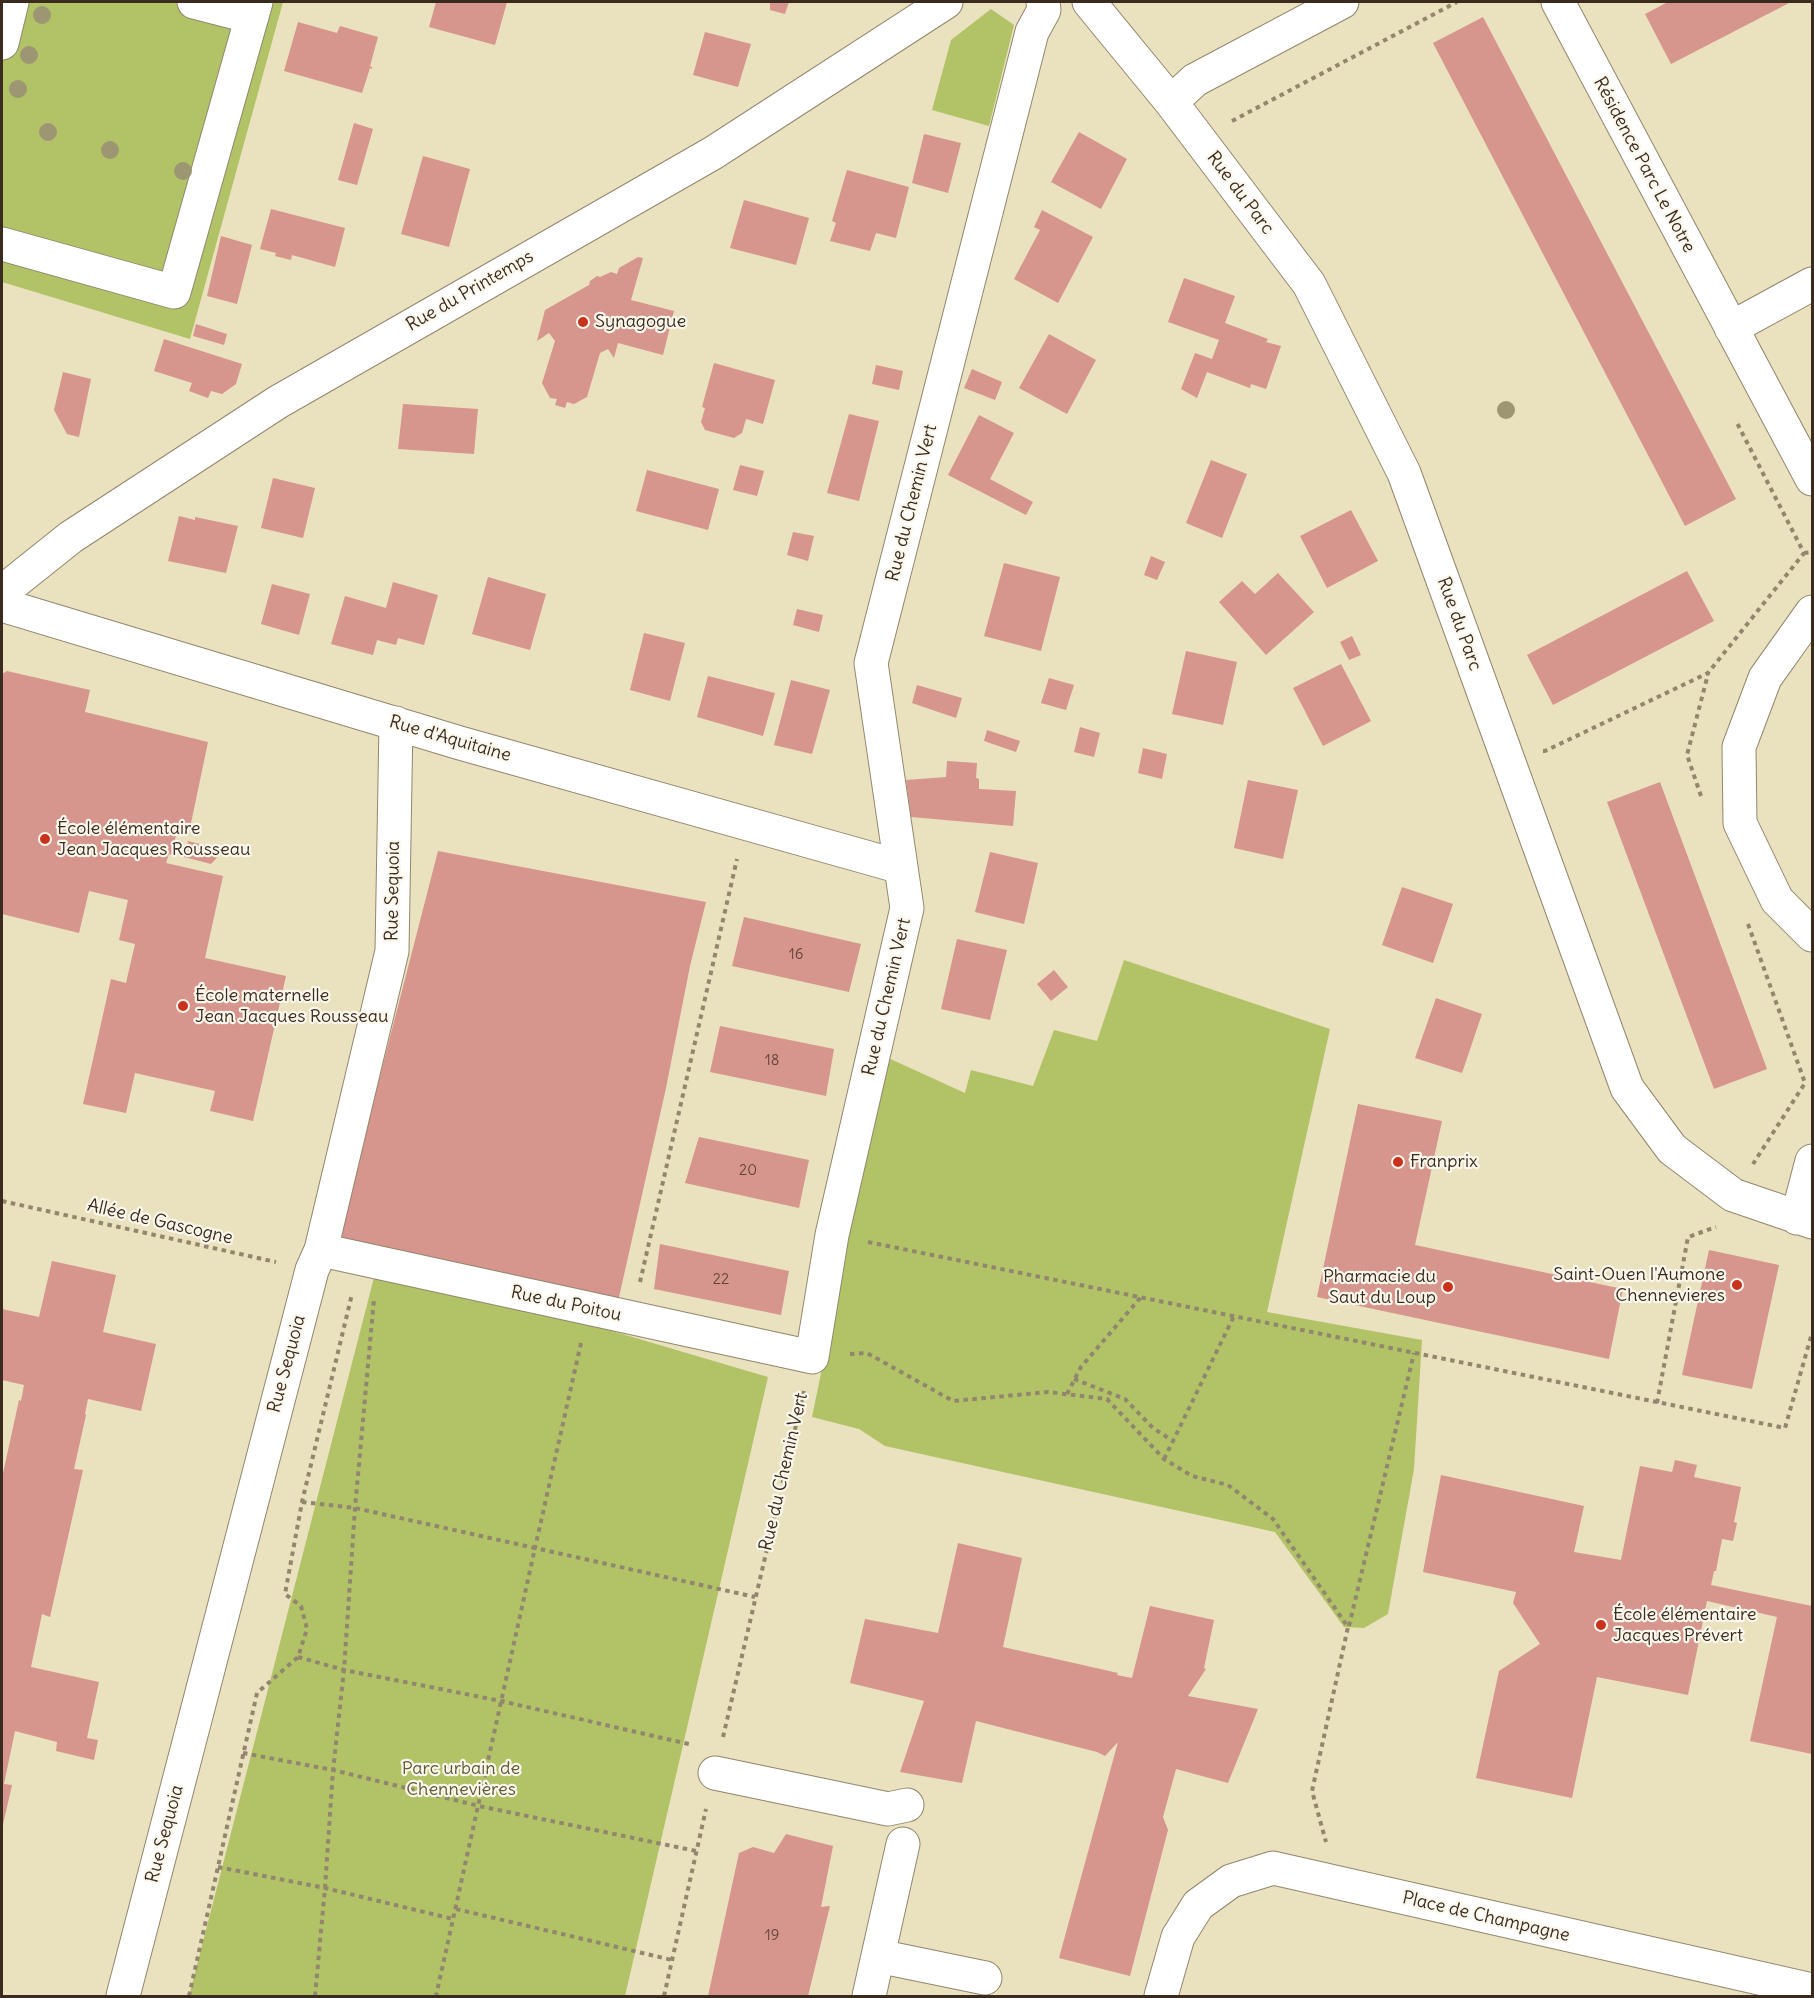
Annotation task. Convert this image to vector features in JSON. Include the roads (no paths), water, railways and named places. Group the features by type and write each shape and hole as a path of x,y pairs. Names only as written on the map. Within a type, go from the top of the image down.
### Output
{"street":[{"path":"2,43 12,2"},
{"path":"2,244 174,292 254,9 194,2"},
{"name":"Rue du Printemps","path":"2,592 71,537 278,402 713,153 946,2"},
{"name":"Rue du Chemin Vert","path":"812,1357 832,1235 907,908 871,663 1032,32 1044,10 1043,2"},
{"name":"Rue du Parc","path":"1089,2 1171,102 1309,284 1404,473 1627,1088 1672,1149 1733,1195 1805,1220"},
{"path":"1171,102 1195,80 1342,2"},
{"name":"Résidence Parc Le Notre","path":"1557,2 1812,479"},
{"path":"1731,328 1812,284"},
{"name":"Rue d'Aquitaine","path":"2,605 396,723 901,867"},
{"path":"1812,612 1765,678 1739,747 1740,823 1777,900 1812,935"},
{"name":"Rue Sequoia","path":"123,1996 316,1260 392,951 396,723"},
{"path":"1805,1220 1812,1161"},
{"name":"Rue du Poitou","path":"316,1260 369,1261 812,1357"},
{"path":"718,1762 888,1809 907,1805"},
{"path":"869,1996 903,1844"},
{"name":"Place de Champagne","path":"1161,1996 1178,1938 1198,1905 1231,1881 1273,1868 1634,1950 1799,1991"},
{"path":"878,1956 985,1978"}],"place":[{"name":"Synagogue","path":"583,322"},
{"name":"École élémentaire Jean Jacques Rousseau","path":"45,839"},
{"name":"École maternelle Jean Jacques Rousseau","path":"183,1006"},
{"name":"Franprix","path":"1398,1162"},
{"name":"Saint-Ouen l'Aumone Chennevieres","path":"1737,1285"},
{"name":"Pharmacie du Saut du Loup","path":"1448,1287"},
{"name":"École élémentaire Jacques Prévert","path":"1601,1625"}],"park label":[{"name":"Parc urbain de Chennevières","path":"461,1779"}]}
